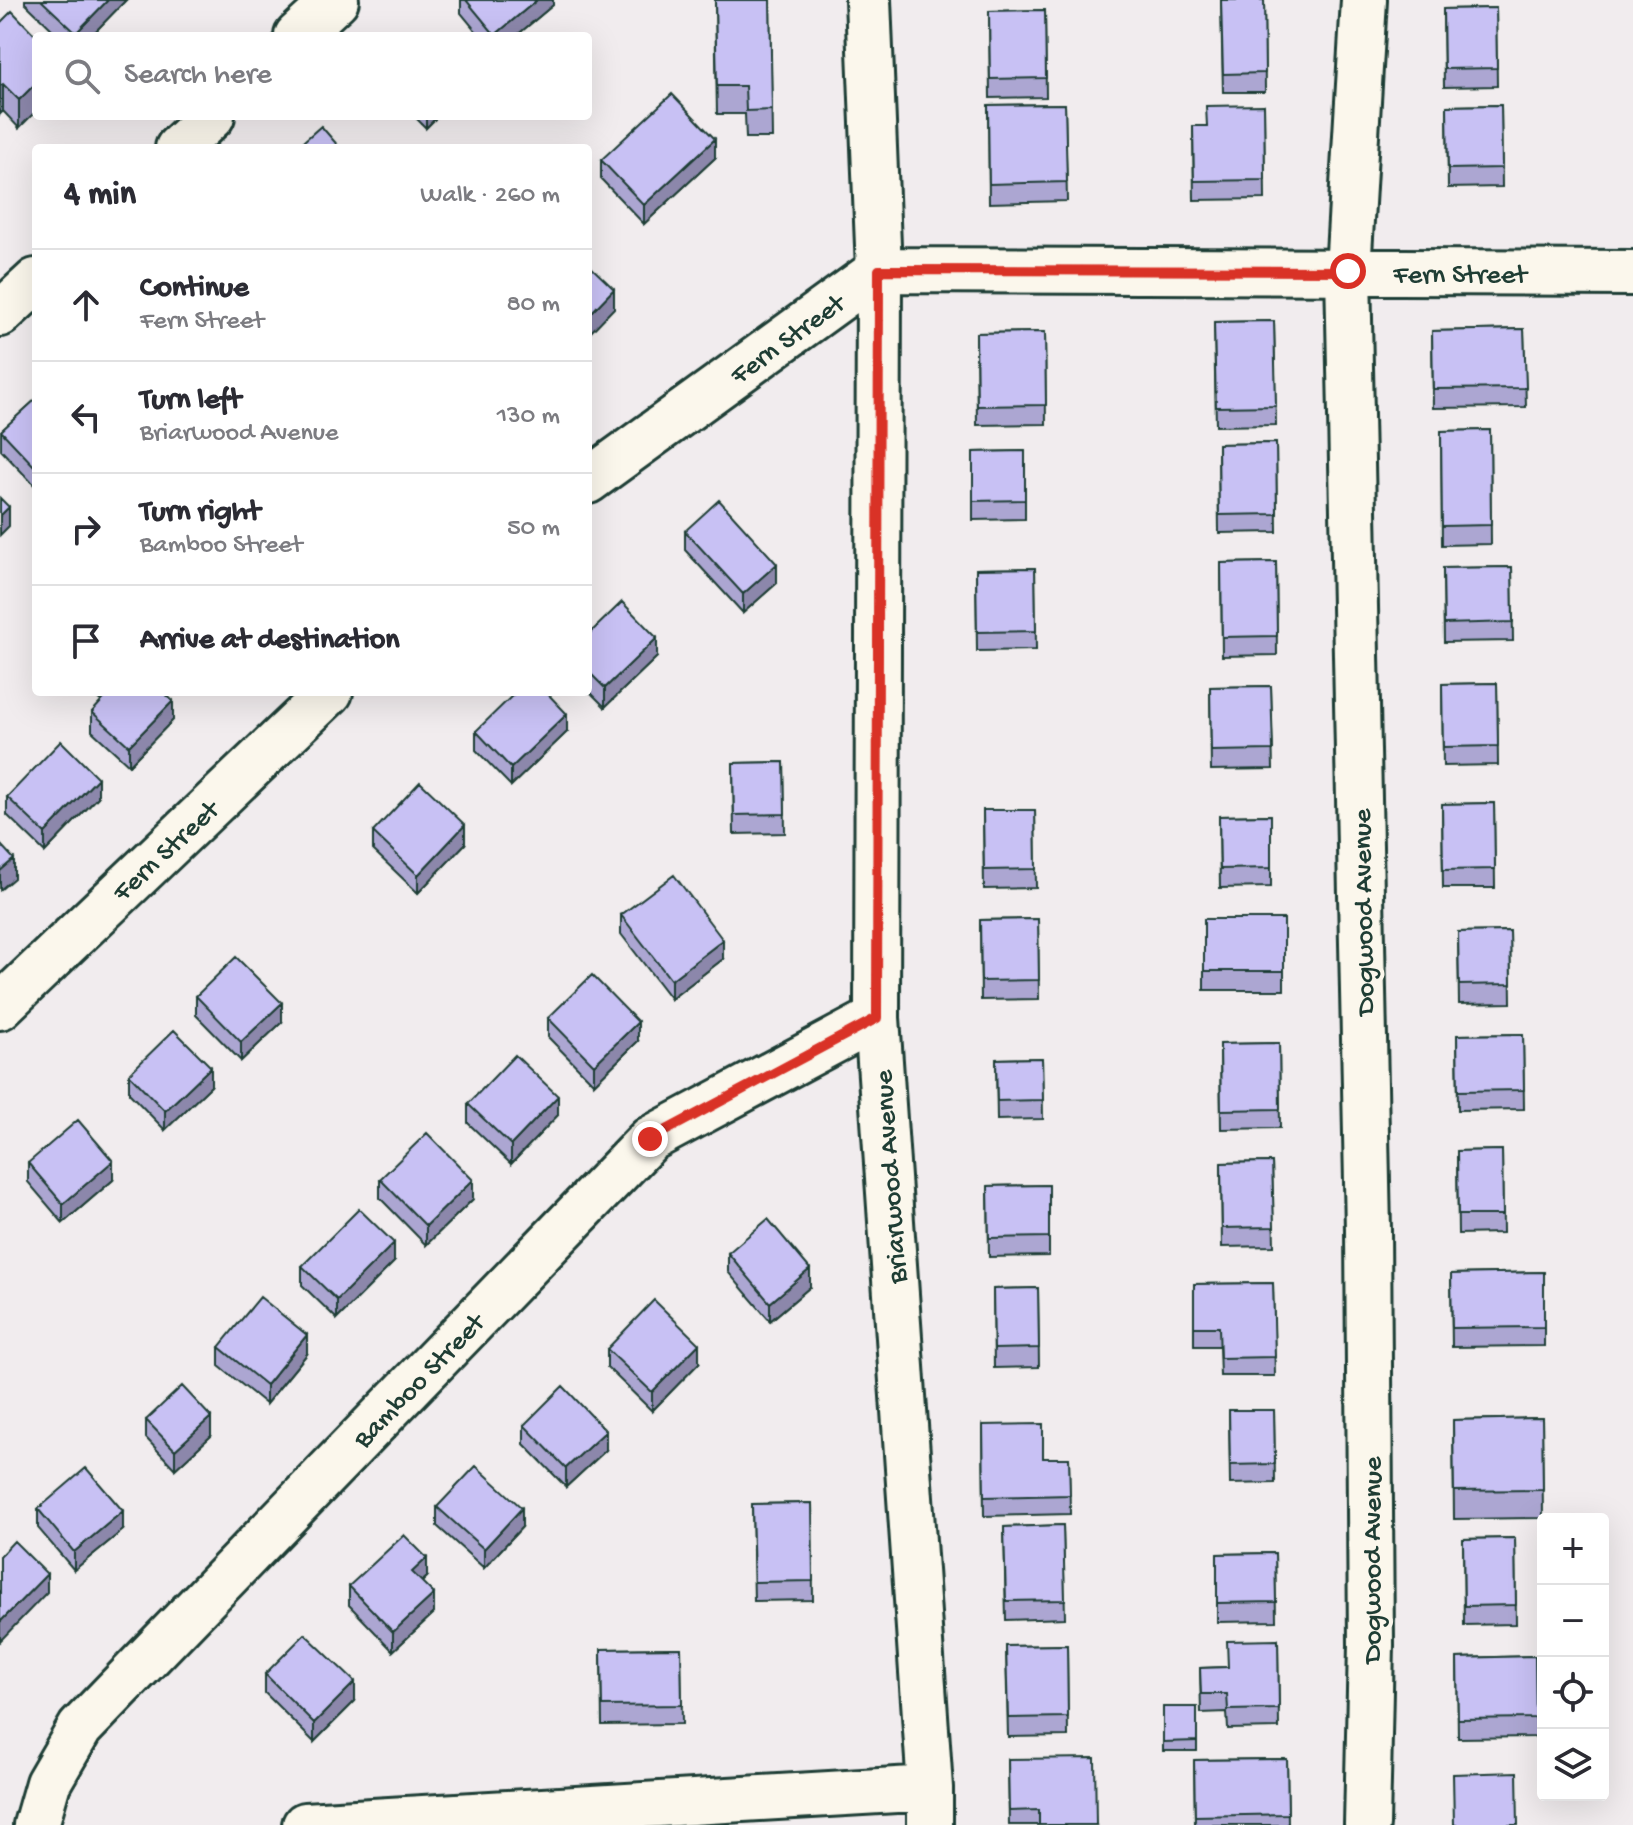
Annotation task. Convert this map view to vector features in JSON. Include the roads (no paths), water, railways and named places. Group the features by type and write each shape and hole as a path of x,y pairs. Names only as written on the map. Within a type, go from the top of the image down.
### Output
{"street":[{"path":"301,32 336,0"},
{"name":"Briarwood Avenue","path":"868,0 879,270 877,1018 930,1806"},
{"name":"Dogwood Avenue","path":"1364,0 1348,271 1368,1262 1371,1645 1367,1825"},
{"path":"182,144 208,120"},
{"name":"Fern Street","path":"592,478 879,270 1633,273"},
{"path":"0,314 32,285"},
{"name":"Fern Street","path":"0,1007 326,696"},
{"name":"Bamboo Street","path":"36,1825 48,1783 80,1728 650,1139 877,1018"},
{"path":"305,1825 930,1806"}]}
